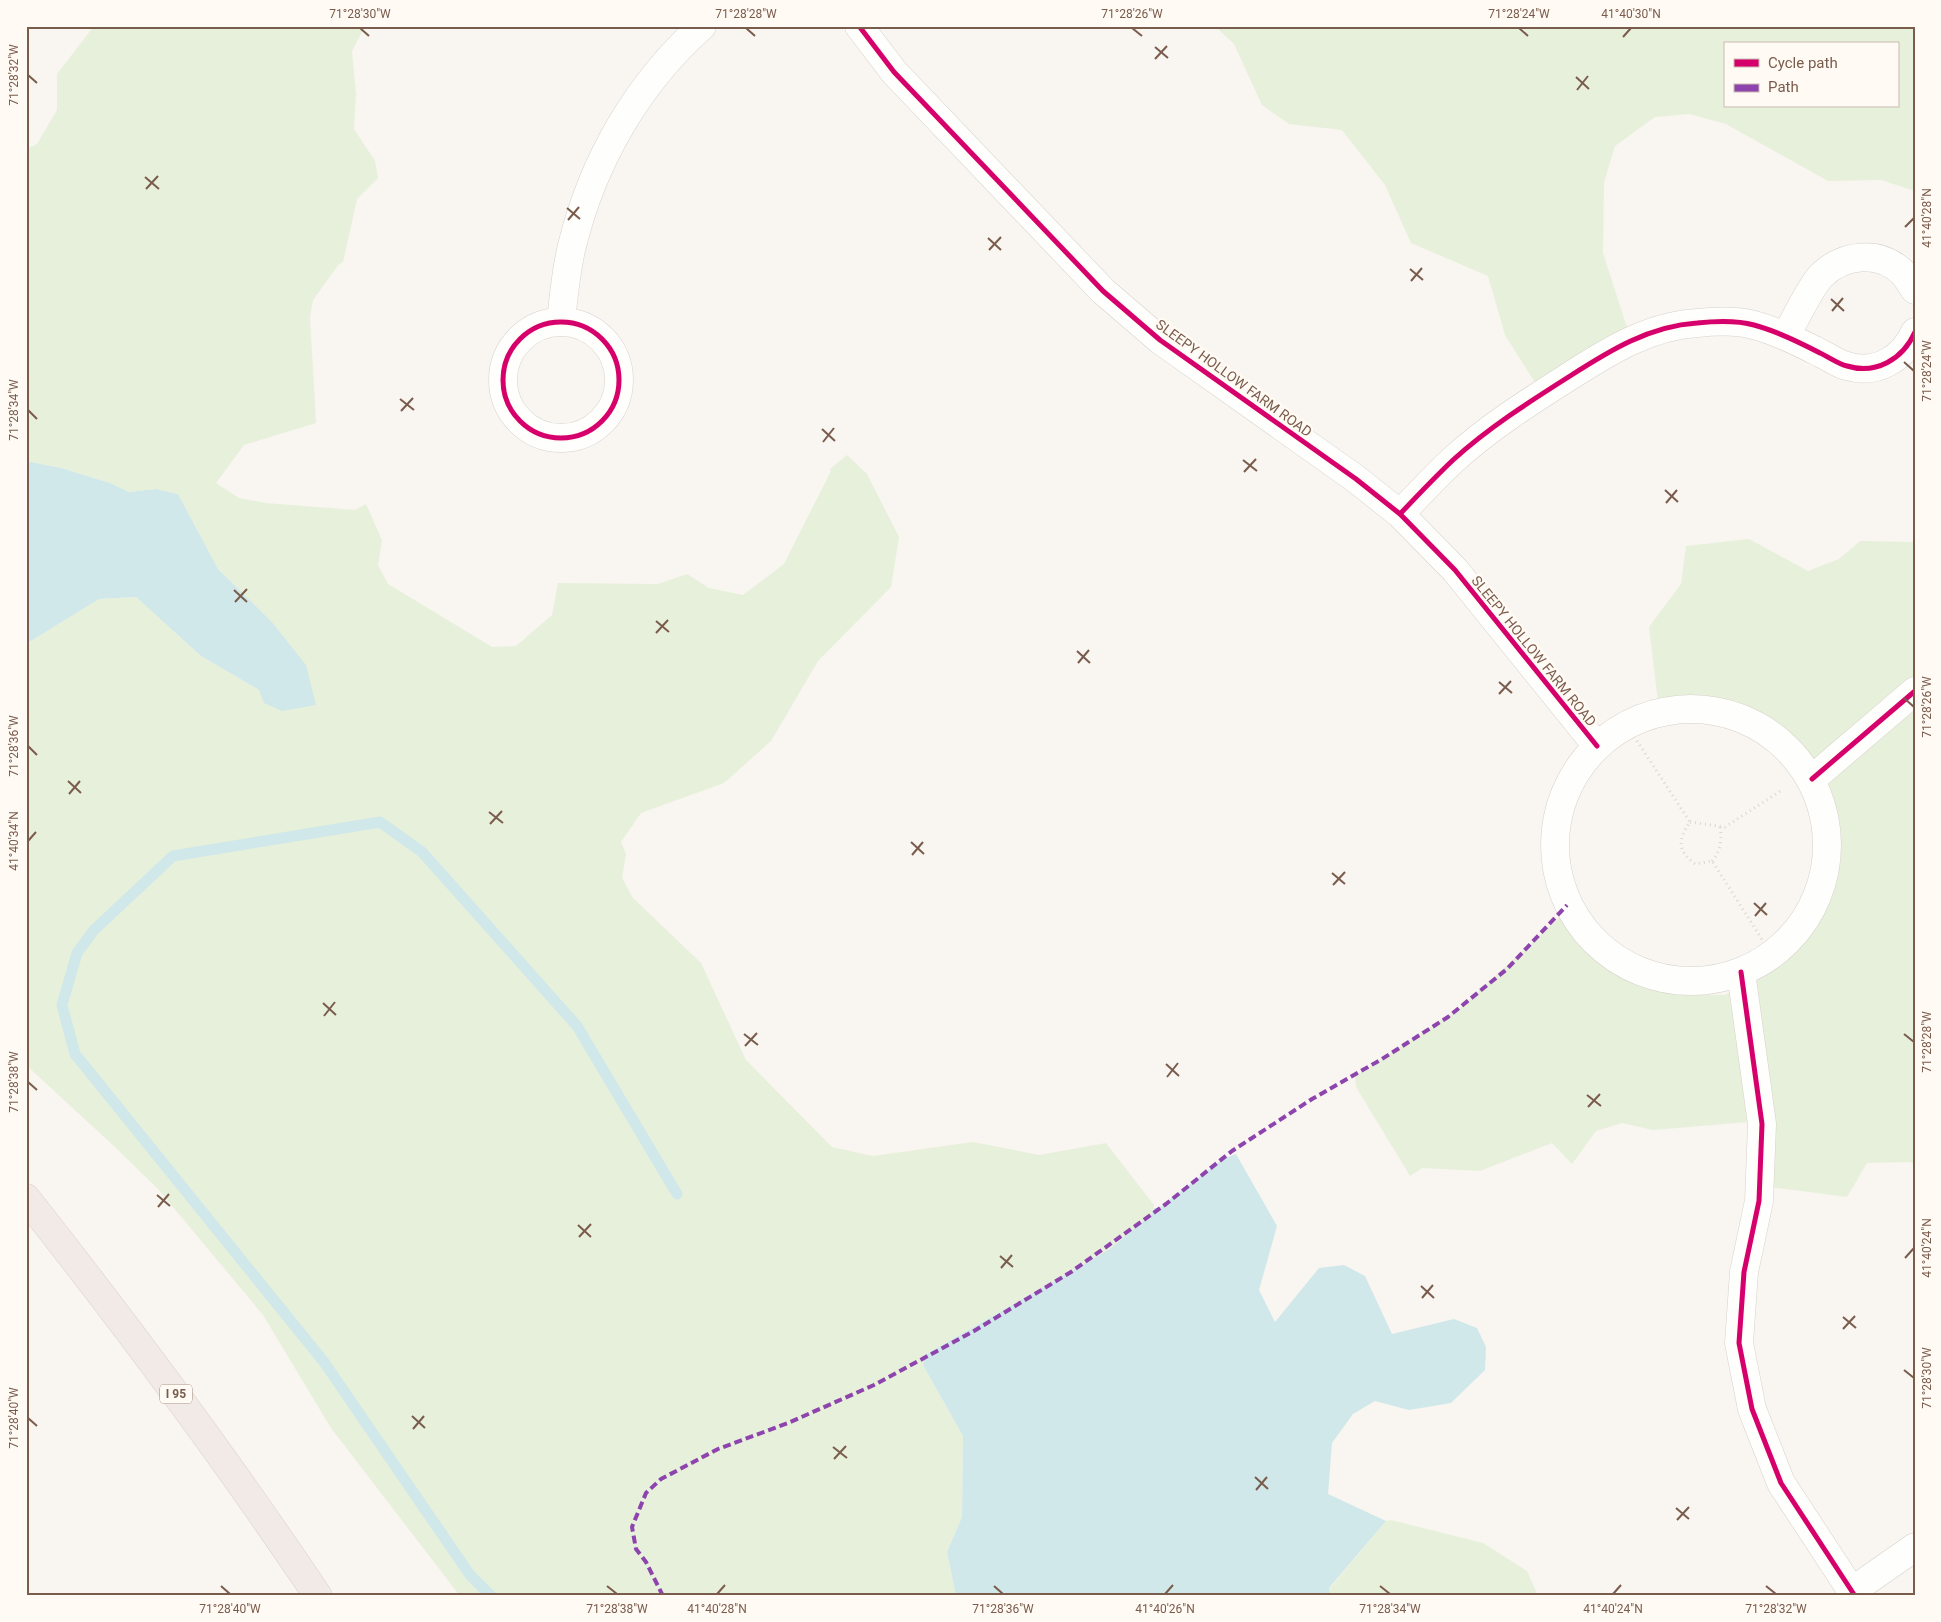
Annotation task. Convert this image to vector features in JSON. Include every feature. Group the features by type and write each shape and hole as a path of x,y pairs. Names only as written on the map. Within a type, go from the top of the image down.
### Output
{"highway":[{"name":"I 95","path":"26,1198 134,1336 212,1443 318,1596"}],"street":[{"path":"561,321 572,243 588,191 612,141 634,103 662,68 702,26"},
{"name":"SLEEPY HOLLOW FARM ROAD","path":"859,26 894,72 1103,291 1160,340 1356,479 1400,514 1455,570 1597,746"},
{"path":"1786,336 1820,277 1834,265 1852,257 1872,257 1890,263 1905,274 1915,290"},
{"path":"561,321 581,324 598,333 612,349 619,367 620,387 615,405 604,420 588,432 571,438 552,438 534,432 519,421 508,406 503,388 504,369 510,350 524,334 541,324 561,321"},
{"path":"1400,514 1453,460 1496,425 1584,367 1634,338 1665,328 1695,323 1725,321 1753,324 1786,336 1847,366 1865,369 1882,366 1898,357 1910,344 1915,332"},
{"path":"1809,776 1915,691"},
{"path":"1694,708 1730,713 1763,727 1790,749 1809,776 1825,815 1828,854 1820,891 1802,926 1772,954 1741,972 1708,981 1674,981 1641,972 1611,956 1586,933 1568,904 1557,872 1554,837 1561,804 1575,772 1597,746 1626,724 1659,711 1668,710 1694,708"},
{"path":"1741,972 1762,1124 1759,1201 1744,1272 1739,1343 1752,1410 1781,1483 1853,1593 1915,1547"}],"path":[{"path":"1626,724 1690,822 1725,827 1809,776"},
{"path":"1690,822 1680,838 1685,854 1695,864 1712,861 1719,851 1720,826"},
{"path":"1712,861 1772,954"}],"green space":[{"path":"94,26 365,26 352,51 356,94 354,129 375,161 378,178 357,199 343,262 339,264 313,300 310,317 316,423 244,445 216,483 239,498 266,503 355,510 366,504 382,540 378,565 388,584 492,647 516,646 552,615 558,583 658,584 687,574 709,588 743,595 784,564 831,471 830,469 847,455 867,474 899,537 891,587 818,661 771,741 724,783 641,813 621,842 626,854 622,878 633,898 701,963 746,1060 832,1147 873,1156 973,1142 1039,1155 1106,1143 1154,1205 1151,1215 1110,1249 925,1355 923,1365 963,1436 962,1517 947,1552 956,1596 460,1596 331,1428 263,1315 158,1189 26,1065 26,644 99,599 136,597 201,656 259,690 271,621 218,569 178,494 156,489 129,492 110,483 61,468 26,461 26,149 37,144 57,110 57,74"},
{"path":"1215,26 1915,26 1915,191 1881,180 1828,181 1726,124 1689,114 1655,117 1615,146 1604,182 1603,253 1634,349 1541,392 1505,335 1488,276 1411,243 1385,185 1342,130 1289,124 1262,105 1234,44"},
{"path":"1749,539 1808,571 1839,559 1860,541 1912,542 1915,540 1915,1164 1909,1162 1867,1163 1847,1197 1762,1186 1749,1122 1653,1130 1622,1123 1596,1131 1572,1164 1552,1143 1480,1171 1422,1168 1410,1176 1356,1087 1355,1076 1460,1008 1562,915 1640,978 1681,995 1725,995 1772,969 1814,918 1831,879 1837,851 1821,767 1721,708 1673,705 1658,702 1649,627 1681,584 1686,546"},
{"path":"1391,1520 1483,1543 1527,1571 1538,1596 1330,1596 1329,1589 1386,1521"}],"water":[{"path":"26,461 61,468 110,483 129,492 156,489 178,494 218,569 271,621 306,665 316,705 282,711 264,703 259,690 201,656 136,597 99,599 26,644"},
{"path":"1236,1154 1277,1226 1259,1290 1275,1322 1319,1268 1344,1265 1365,1276 1392,1334 1454,1319 1477,1328 1486,1347 1485,1370 1451,1403 1409,1410 1375,1401 1353,1414 1332,1443 1328,1494 1386,1521 1329,1588 1330,1596 956,1596 947,1552 962,1517 963,1436 923,1365 925,1355 1110,1249 1151,1215 1154,1208 1159,1208 1223,1159"}],"waterway":[{"path":"491,1596 470,1575 324,1362 75,1054 62,1005 77,953 94,930 173,856 380,822 422,852 577,1026 677,1194"}],"marked path":[{"path":"663,1596 646,1562 636,1549 632,1527 646,1493 661,1479 718,1449 788,1423 874,1385 974,1331 1071,1272 1166,1204 1232,1151 1312,1099 1382,1059 1448,1017 1507,969 1567,905"}],"cycle path":[{"path":"859,26 894,72 1103,291 1160,340 1356,479 1400,514 1455,570 1597,746"},
{"path":"1400,514 1453,460 1495,426 1600,358 1646,334 1679,325 1726,321 1740,322 1763,327 1844,365 1868,368 1878,366 1896,357 1910,342 1915,332"},
{"path":"561,322 583,326 593,331 602,339 610,348 615,358 619,380 615,402 610,412 602,421 593,429 583,434 561,438 539,434 529,429 520,421 512,412 507,402 503,380 507,358 512,348 520,339 529,331 539,326 561,322"},
{"path":"1812,779 1915,691"},
{"path":"1741,972 1762,1124 1759,1201 1744,1272 1739,1343 1752,1409 1781,1483 1855,1596"}]}
